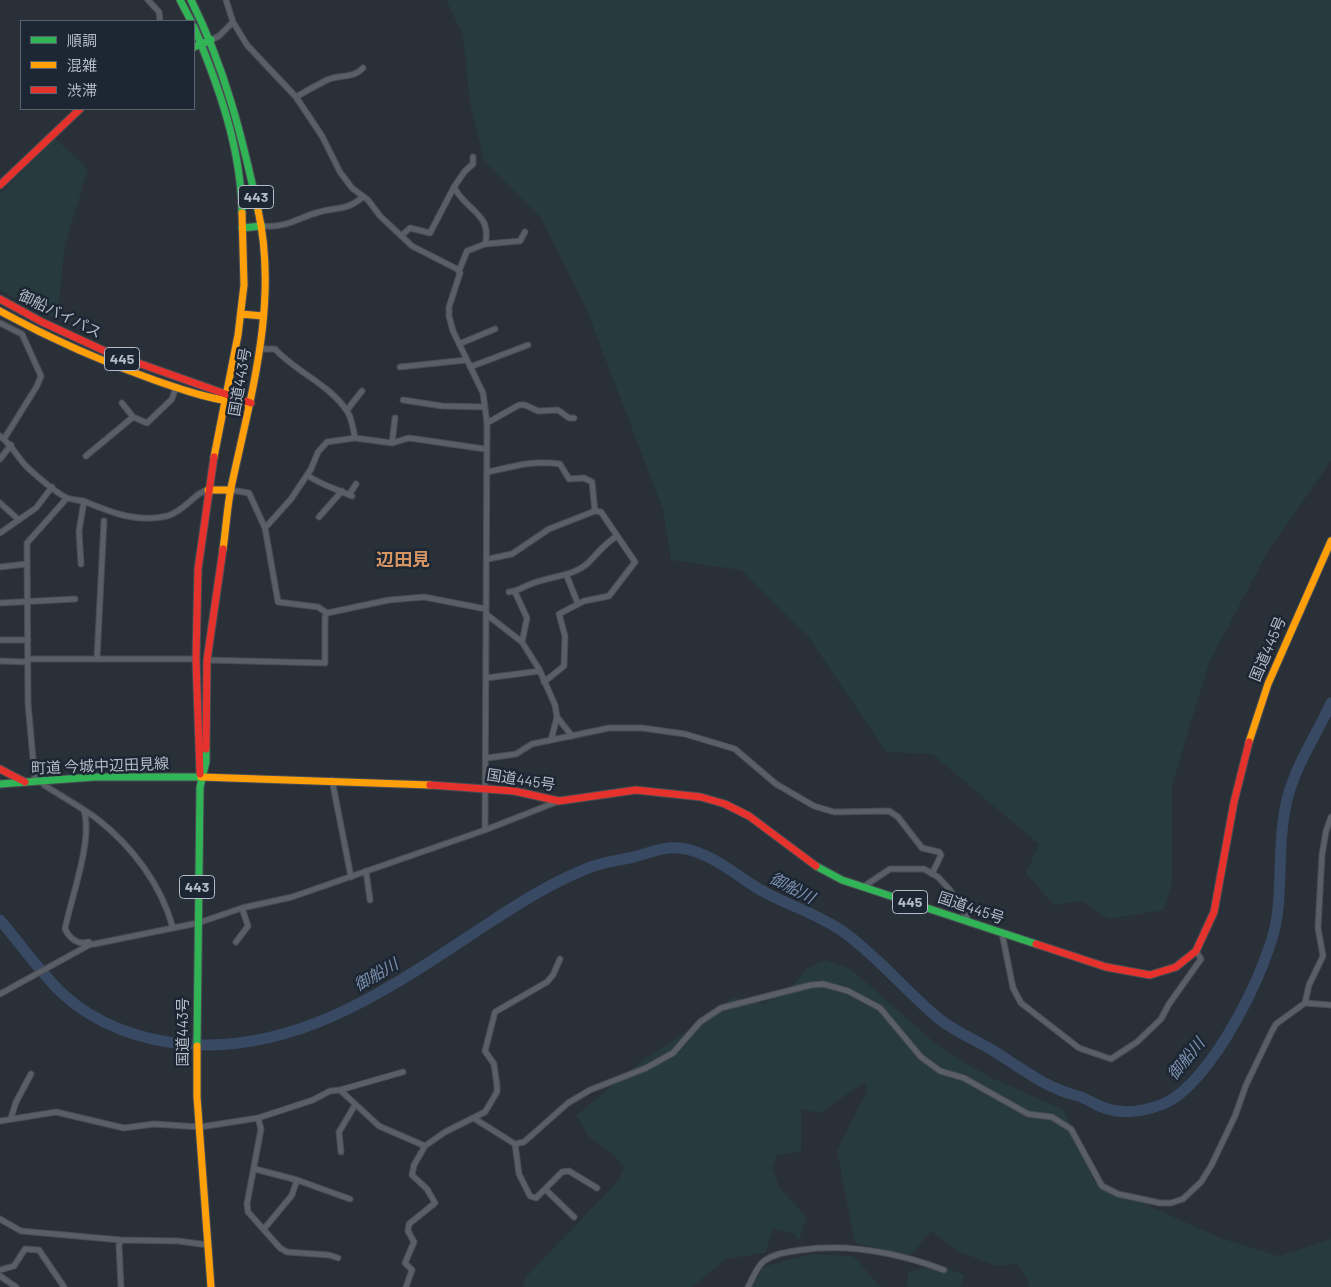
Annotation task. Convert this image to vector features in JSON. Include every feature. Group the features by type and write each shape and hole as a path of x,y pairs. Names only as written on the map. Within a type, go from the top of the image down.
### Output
{"main road":[{"path":"180,0 190,20"},
{"name":"国道443号","path":"191,0 211,40 226,81 253,176 262,226 264,275 260,349 251,403 231,490 207,660 206,762 201,777"},
{"path":"197,45 211,40"},
{"name":"国道443号","path":"197,45 211,67 230,126 242,204 244,286 241,314 208,490 198,569 196,659 201,777 196,998 197,1097 211,1287"},
{"path":"0,185 79,110"},
{"path":"242,228 262,226"},
{"name":"御船バイパス","path":"0,299 67,334 140,366 182,381 226,392 251,403"},
{"name":"445","path":"0,311 83,354 224,402 251,403"},
{"path":"241,314 262,316"},
{"path":"208,490 231,490"},
{"name":"国道445号","path":"201,777 332,780 486,788 514,791 559,801 636,790 702,797 725,804 749,816 815,865 842,880 1106,967 1150,975 1176,967 1196,952 1210,925 1234,802 1251,732 1268,684 1331,541"},
{"path":"0,769 26,782"},
{"name":"町道 今城中辺田見線","path":"0,784 94,777 201,777"}],"street":[{"path":"148,0 159,12 160,20"},
{"path":"226,0 233,22 254,54 296,97 322,136 340,172 352,188 412,246 459,271"},
{"path":"211,40 219,36 233,22"},
{"path":"296,97 327,80 338,76 350,76 358,73 363,68"},
{"path":"401,236 410,228 430,233 454,187 465,171 471,167 472,157"},
{"path":"454,187 458,196 482,218 486,226 485,244"},
{"path":"262,226 274,228 288,225 325,210 346,208 363,197"},
{"path":"485,830 488,558 488,472 485,449 486,407 478,382 450,324 449,307 467,251 485,244 520,241 525,232"},
{"path":"0,323 22,334 41,376 41,380 2,438 11,445 24,464 52,487 67,498 84,501 108,512 133,518 153,518 178,512 199,494 208,490"},
{"path":"22,334 26,325"},
{"path":"459,344 495,329"},
{"path":"470,367 528,346"},
{"path":"260,349 275,349 282,357 320,384 346,410 355,438"},
{"path":"400,367 466,360"},
{"path":"122,404 133,417 147,423 172,399 176,387"},
{"path":"346,410 362,391"},
{"path":"403,400 442,406 486,407"},
{"path":"487,422 519,405 524,405 538,411 558,410 569,418 574,418"},
{"path":"86,456 133,417"},
{"path":"392,442 395,418"},
{"path":"265,528 291,499 307,475 322,446 335,440 355,438 392,442 409,438 485,449"},
{"path":"0,459 11,445"},
{"path":"488,472 530,462 560,464 569,479 584,478 592,482 595,511"},
{"path":"307,475 320,484 350,495 356,484"},
{"path":"0,533 36,508 52,487"},
{"path":"231,490 249,493 265,528 276,600 289,604 318,607 327,612 389,600 424,596 486,612 522,642 540,671 555,705 557,717 551,740"},
{"path":"320,517 342,491"},
{"path":"67,498 27,541 28,703 38,780 84,810 122,841 146,870 161,894 173,928"},
{"path":"80,564 79,531 84,501"},
{"path":"0,503 19,520"},
{"path":"488,558 512,554 549,529 595,511 602,512 635,564 613,588 609,596 584,601 558,614 565,636 564,666 544,682"},
{"path":"97,658 104,521"},
{"path":"522,642 527,618 512,592 532,583 566,574 590,562 596,552 617,536"},
{"path":"0,567 26,564"},
{"path":"566,574 578,604"},
{"path":"0,603 75,599"},
{"path":"0,661 97,658 325,663 324,617 327,612"},
{"path":"0,640 28,640"},
{"path":"486,678 540,671"},
{"path":"557,717 572,736"},
{"path":"487,758 516,754 532,744 609,728 642,728 685,734 720,743 735,749 776,784 814,806 834,812 889,811 922,848 939,852 941,855 932,874"},
{"path":"332,780 351,877"},
{"path":"2,993 77,951 96,943 173,928 242,908 292,897 485,830 559,801"},
{"path":"84,810 86,822 84,847 65,929 75,941 84,943 95,940 96,943"},
{"path":"1305,1003 1309,985 1323,956 1318,928 1322,856 1326,831 1331,817"},
{"path":"863,887 890,869 924,869 950,890 970,922"},
{"path":"366,871 370,900"},
{"path":"236,942 248,926 242,908"},
{"path":"1002,932 1013,988 1021,1003 1080,1048 1111,1058 1137,1042 1161,1020 1169,1004 1201,959 1196,952"},
{"path":"406,1287 412,1270 405,1263 414,1242 408,1231 409,1224 435,1203 427,1189 412,1175 414,1165 425,1146 458,1125 476,1118 485,1112 497,1092 494,1064 485,1051 495,1012 546,982 553,974 560,958"},
{"path":"476,1118 515,1144 524,1142 536,1134 556,1113 582,1095 646,1068 674,1053 700,1022 721,1008 811,985 823,984 848,991 880,1008 921,1057 940,1070 964,1078 1028,1114 1052,1117 1071,1129 1102,1186 1118,1194 1160,1203 1170,1203 1183,1199 1201,1182 1211,1166 1235,1116 1246,1085 1276,1024 1305,1003 1331,1005"},
{"path":"0,1121 56,1112 124,1128 154,1124 200,1127 258,1118 313,1100 330,1091 340,1090 402,1072"},
{"path":"11,1118 16,1102 31,1074"},
{"path":"340,1090 379,1126 425,1146"},
{"path":"341,1152 339,1132 355,1104"},
{"path":"258,1118 262,1129 247,1208 280,1248 287,1252 329,1255 338,1258"},
{"path":"515,1144 519,1174 530,1196 536,1198 562,1172 569,1171 597,1188"},
{"path":"254,1169 297,1180 350,1199"},
{"path":"264,1229 292,1195 297,1180"},
{"path":"545,1189 574,1217"},
{"path":"0,1219 21,1230 121,1240 178,1241 208,1245"},
{"path":"121,1240 118,1245 121,1287"},
{"path":"748,1287 763,1262 782,1253 817,1248 852,1247 870,1249 944,1270"},
{"path":"0,1270 14,1266 25,1249 39,1250 64,1287"},
{"path":"0,1276 16,1287"}],"green space":[{"path":"446,0 1331,0 1331,461 1268,551 1209,663 1172,785 1172,883 1164,910 1109,919 1082,901 1054,905 1026,873 1039,844 932,754 886,752 808,636 741,570 671,560 663,509 586,308 540,216 484,160 470,103 463,35"},
{"path":"55,138 88,169 65,245 57,320 0,290 0,194"},
{"path":"826,960 852,970 937,1045 967,1064 992,1078 1064,1110 1094,1181 1220,1238 1278,1256 1331,1239 1331,1287 1029,1287 1029,1282 1017,1264 996,1266 960,1252 931,1231 910,1256 855,1243 837,1151 867,1091 865,1082 820,1113 801,1109 801,1151 777,1155 772,1169 780,1188 806,1217 799,1241 794,1234 773,1229 765,1253 726,1259 692,1287 523,1287 526,1277 619,1180 624,1167 613,1154 589,1137 576,1116 640,1062 683,1034 733,997 764,1004 796,982 806,969"},
{"path":"811,1254 853,1256 881,1287 752,1287 763,1267"},
{"path":"937,1264 964,1275 960,1287 907,1287 908,1272"}],"waterway":[{"name":"御船川","path":"0,920 56,987 77,1006 91,1015 121,1030 153,1039 186,1044 229,1044 269,1038 309,1026 346,1010 419,969 501,915 551,885 577,873 601,864 660,849 681,848 716,861 757,888 835,926 869,953 944,1023 1043,1082 1099,1106 1125,1112 1140,1111 1163,1104 1181,1093 1200,1074 1218,1049 1251,993 1272,938 1277,917 1283,822 1288,795 1298,768 1331,703"}],"traffic: fast":[{"path":"180,0 190,20"},
{"path":"191,0 214,51 223,77 246,156 258,210"},
{"path":"195,30 220,95 233,141 238,165 242,213"},
{"path":"195,47 211,40"},
{"path":"242,228 262,226"},
{"path":"197,1046 200,787 206,762 206,749"},
{"path":"0,784 94,777 201,777"},
{"path":"816,866 842,880 1036,944"}],"traffic: slow":[{"path":"223,549 230,496 260,350 264,315 264,245 258,210"},
{"path":"214,457 238,335 244,285 242,213"},
{"path":"0,311 97,358 137,374 201,395 246,403"},
{"path":"241,314 263,316"},
{"path":"208,490 231,490"},
{"path":"1249,742 1268,684 1331,541"},
{"path":"201,777 430,785"},
{"path":"197,1046 197,1097 211,1287"}],"traffic: jam":[{"path":"0,185 79,110"},
{"path":"0,299 42,322 107,352 251,403"},
{"path":"200,774 196,659 198,569 214,457"},
{"path":"206,749 207,660 223,549"},
{"path":"1036,944 1106,967 1150,975 1176,967 1196,951 1214,912 1234,802 1249,742"},
{"path":"0,769 25,782"},
{"path":"430,785 514,791 559,801 636,790 701,797 725,804 749,816 816,866"}],"district":[{"name":"辺田見","path":"403,560"}]}
